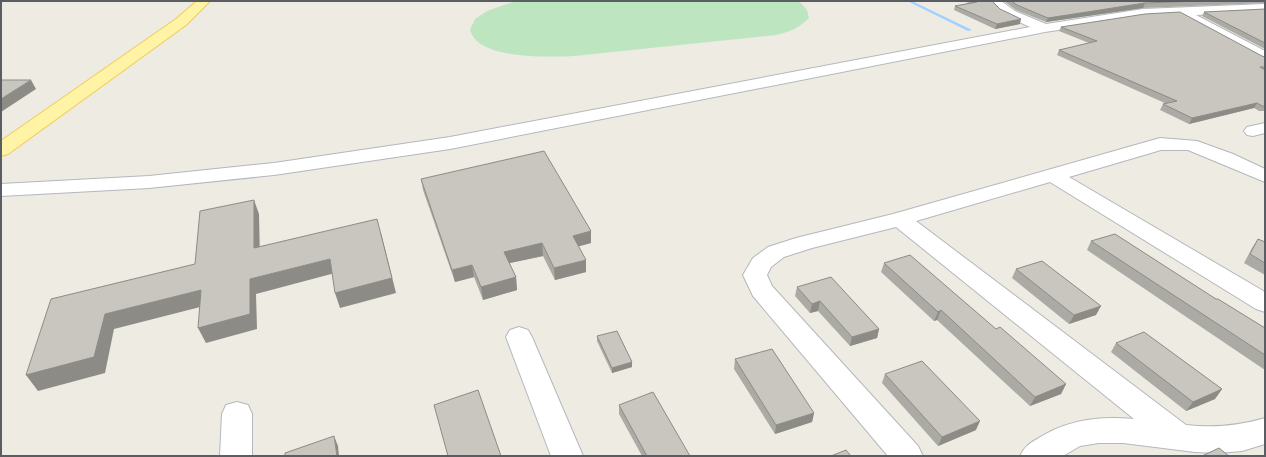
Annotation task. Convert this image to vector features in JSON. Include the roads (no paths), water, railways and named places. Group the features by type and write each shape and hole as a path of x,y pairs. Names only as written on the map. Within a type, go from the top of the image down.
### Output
{"main road":[{"path":"1,150 127,62 181,22 200,5"}],"street":[{"path":"994,1 1004,10 1045,28"},
{"path":"1,190 149,182 274,169 442,144 1045,28 1118,16 1178,11 1265,8"},
{"path":"1178,11 1265,57"},
{"path":"907,456 762,290 755,275 761,262 776,252 804,243 900,219 1160,144 1190,145 1226,158 1265,176"},
{"path":"1052,176 1265,303"},
{"path":"900,219 1179,437"},
{"path":"519,338 567,456"},
{"path":"236,456 237,414"},
{"path":"1036,456 1075,435 1108,430 1230,440 1256,435 1265,431"}],"waterway":[{"path":"909,1 970,30"}]}
